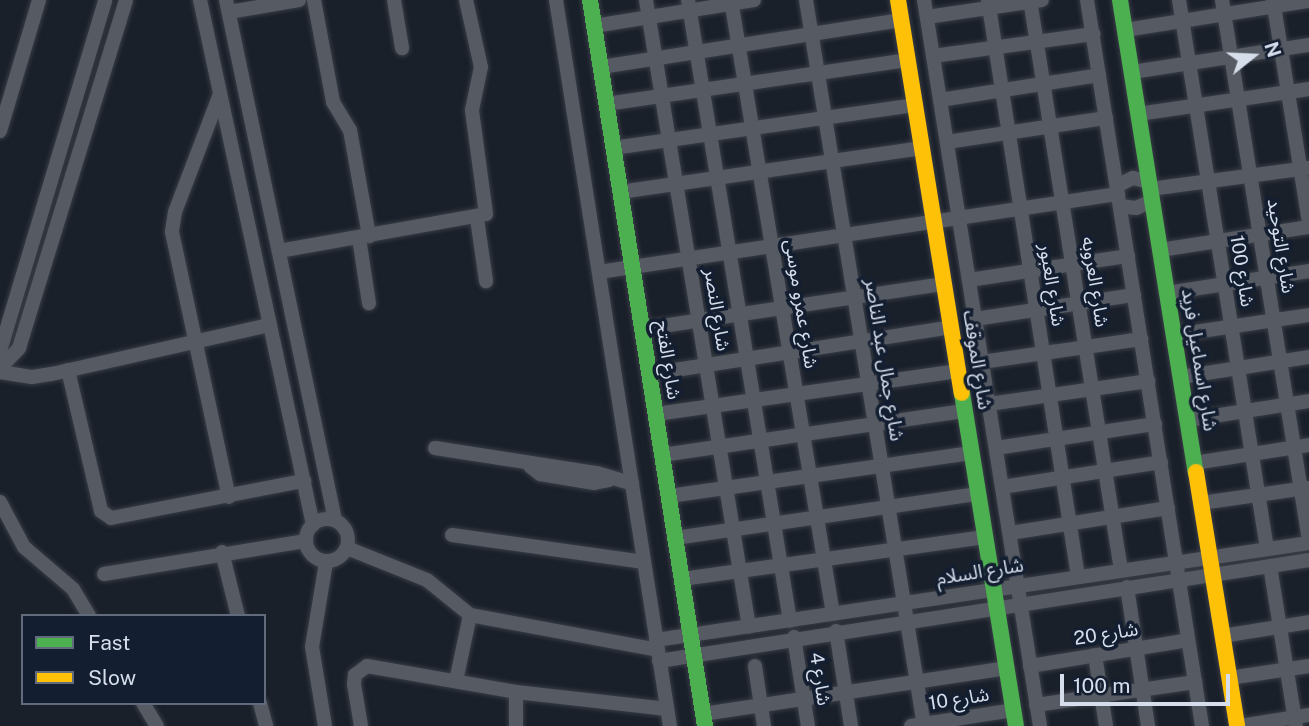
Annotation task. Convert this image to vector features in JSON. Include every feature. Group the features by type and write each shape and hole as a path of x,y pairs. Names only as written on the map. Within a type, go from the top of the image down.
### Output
{"street":[{"path":"0,131 39,0"},
{"path":"0,351 105,0"},
{"path":"126,0 19,348 0,370 33,377 270,325"},
{"path":"200,0 313,524 306,541 312,555 326,562 341,557 347,548 347,532 335,520 227,6 299,0"},
{"path":"314,0 333,102 350,130 364,237 369,303"},
{"path":"394,0 402,48"},
{"path":"279,251 477,219 487,208 472,110 481,67 466,0"},
{"path":"556,0 670,726"},
{"name":"شارع الفتح","path":"590,0 704,720"},
{"name":"شارع النصر","path":"646,0 749,627"},
{"path":"594,26 649,17 689,5 754,0"},
{"name":"شارع جمال عبد الناصر","path":"806,0 917,682 920,725"},
{"name":"شارع الموقف","path":"898,0 1014,718"},
{"name":"شارع الموقف","path":"924,0 1040,726"},
{"path":"1087,0 1201,726"},
{"name":"شارع اسماعيل فريد","path":"1120,0 1238,726"},
{"name":"شارع 100","path":"1179,0 1267,549"},
{"path":"927,17 988,4 1034,1"},
{"name":"شارع العروبه","path":"1034,1 1050,127 1121,570"},
{"path":"1125,30 1183,20 1223,7 1309,1"},
{"name":"شارع عمرو موسى","path":"732,2 833,614"},
{"name":"شارع العبور","path":"988,4 1078,577"},
{"path":"1160,250 1309,224 1305,168 1288,92 1274,4"},
{"path":"689,5 790,621"},
{"name":"شارع التوحيد","path":"1223,7 1287,404 1302,446 1309,541"},
{"path":"601,67 901,20"},
{"path":"933,56 1093,34"},
{"path":"1132,72 1309,45"},
{"path":"606,104 907,60"},
{"path":"940,100 1100,75"},
{"path":"1138,114 1309,89"},
{"path":"220,94 172,222 229,497"},
{"path":"613,148 915,105"},
{"path":"947,142 1106,118"},
{"path":"620,192 922,148"},
{"path":"1118,195 1136,208 1150,191 1305,168"},
{"path":"598,272 1118,195 1133,178 1150,191"},
{"path":"477,219 486,281"},
{"path":"969,280 1128,256"},
{"path":"1167,293 1309,271"},
{"path":"642,329 944,284"},
{"path":"975,319 1134,295"},
{"path":"1174,335 1309,314"},
{"path":"649,374 951,327"},
{"path":"982,362 1141,340"},
{"path":"1181,377 1309,357"},
{"path":"68,370 105,515 122,519 303,481"},
{"path":"656,414 958,371"},
{"path":"989,404 1148,381"},
{"path":"1188,421 1309,401"},
{"path":"662,455 964,411"},
{"path":"996,448 1155,424"},
{"path":"1194,463 1302,446"},
{"path":"435,448 530,466 540,474 594,483 608,480 632,484"},
{"path":"668,496 971,453"},
{"path":"1002,487 1161,461"},
{"path":"1201,503 1305,488"},
{"path":"675,538 978,494"},
{"path":"0,502 24,547 67,583 88,614"},
{"path":"1010,533 1168,508"},
{"path":"313,524 335,520"},
{"path":"452,535 644,562"},
{"path":"682,579 985,537"},
{"path":"104,574 222,552 306,541"},
{"name":"شارع السلام","path":"658,650 691,636 1309,541"},
{"path":"347,548 427,580 470,615 658,650"},
{"path":"222,552 238,614"},
{"name":"شارع السلام","path":"658,650 694,655 1309,560"},
{"path":"325,726 312,647 326,562"},
{"path":"1238,726 1300,719 1287,669 1270,566"},
{"path":"1127,587 1149,726"},
{"path":"456,681 470,615"},
{"path":"1222,636 1309,622"},
{"path":"836,631 851,726"},
{"name":"شارع 4","path":"794,638 808,726"},
{"name":"شارع 20","path":"1030,666 1188,640"},
{"path":"1095,655 1105,726"},
{"path":"361,726 354,684 355,675 367,666 516,692 667,709"},
{"path":"755,666 764,726"},
{"path":"1229,678 1309,666"},
{"path":"704,720 761,705 1006,668"},
{"path":"1036,705 1195,682"},
{"path":"516,692 516,726"},
{"path":"144,705 157,726"},
{"path":"260,705 265,726"},
{"name":"شارع 10","path":"920,725 1014,718"}],"traffic: fast":[{"path":"590,0 705,726"},
{"path":"1120,0 1196,472"},
{"path":"962,393 1016,726"}],"traffic: slow":[{"path":"898,0 962,393"},
{"path":"1196,472 1237,726"}]}
